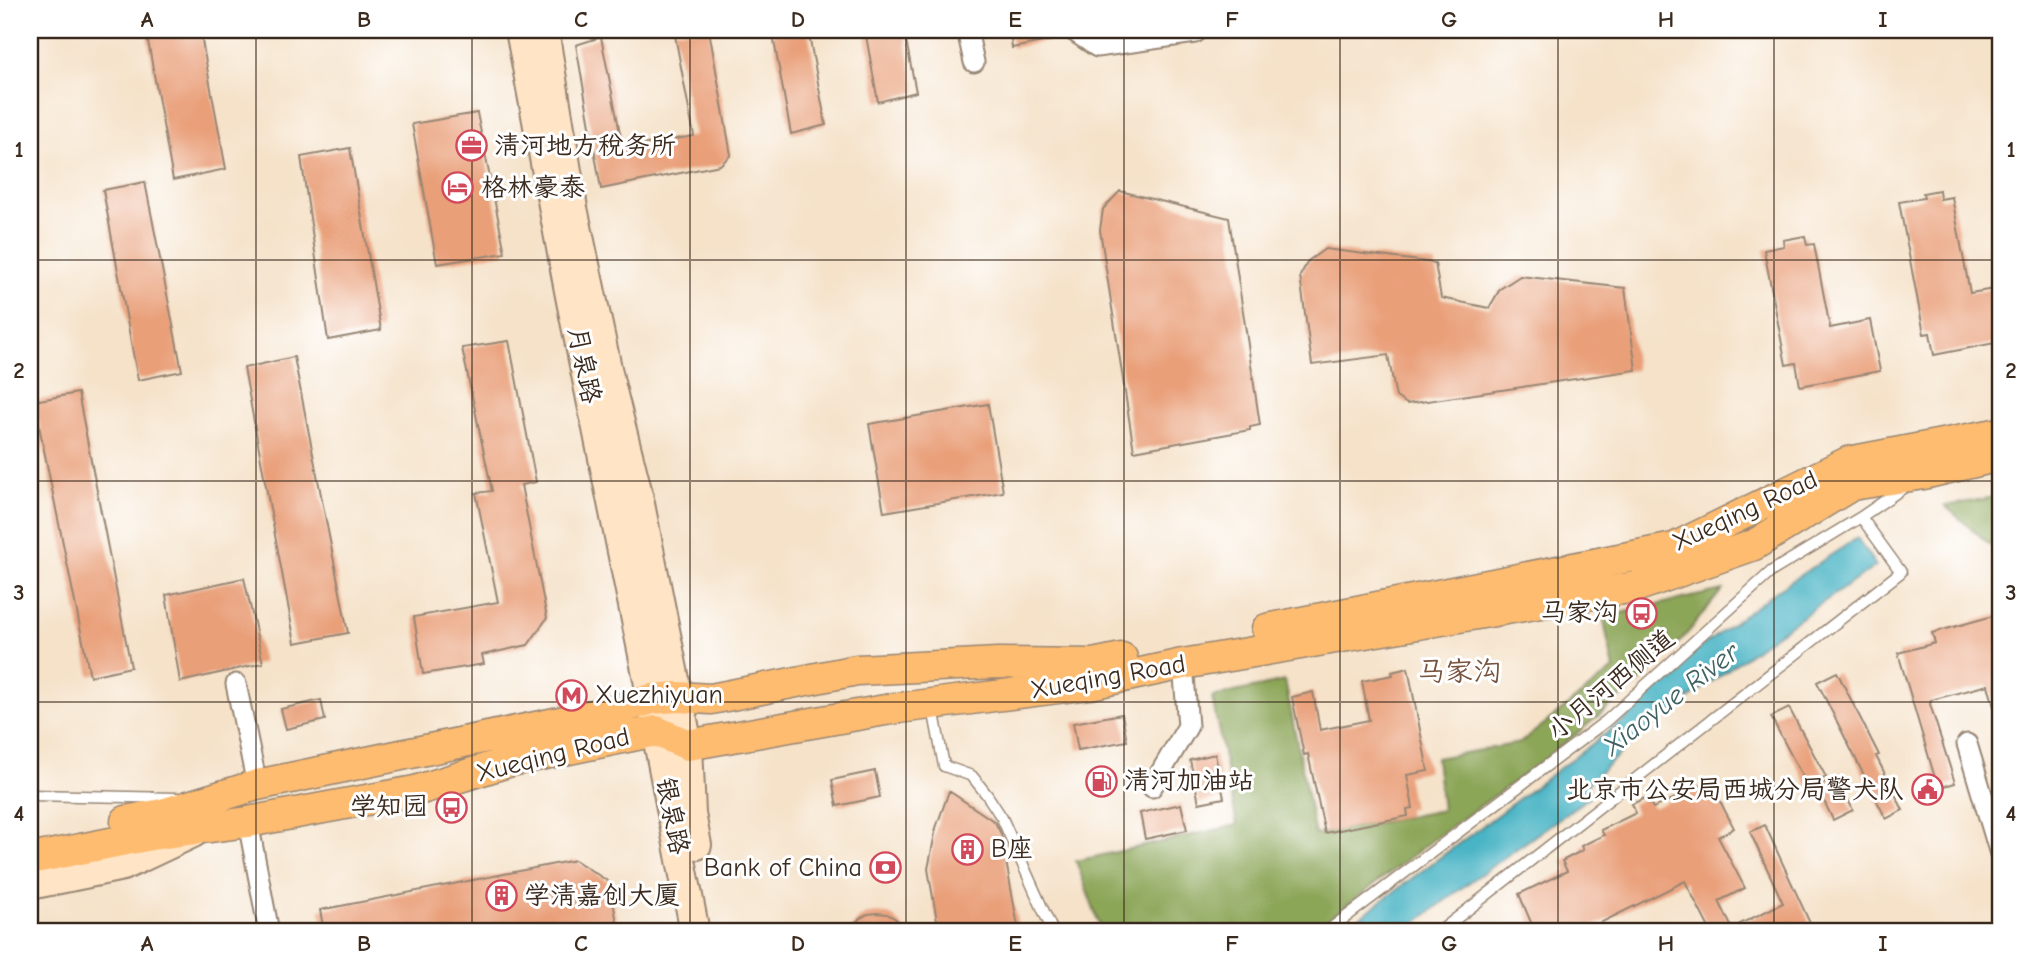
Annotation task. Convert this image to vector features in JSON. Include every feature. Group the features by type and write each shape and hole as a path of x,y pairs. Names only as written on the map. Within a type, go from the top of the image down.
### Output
{"main road":[{"name":"月泉路","path":"520,30 576,324 665,698"},
{"name":"月泉路","path":"544,30 573,208 611,387 638,495 665,698"},
{"name":"Xueqing Road","path":"30,840 162,814 257,785 665,698 711,699 857,670 998,663 1093,664 1674,548 1848,462 2000,433"},
{"name":"Xueqing Road","path":"30,859 151,835 248,822 415,791 511,761 656,731 688,745 891,709 1090,684 1183,664 1635,587 1754,545 1852,485 1924,474 2000,456"},
{"name":"银泉路","path":"665,698 656,731 695,932"},
{"name":"银泉路","path":"665,698 688,745 691,814 713,932"},
{"name":"Xueqing Road","path":"30,885 123,866 202,829"}],"street":[{"path":"968,30 974,62"},
{"path":"1072,30 1097,47 1195,33 1198,30"},
{"path":"1152,787 1188,726 1183,664"},
{"path":"236,684 257,785"},
{"path":"1967,744 1995,820 2000,854"},
{"path":"248,822 269,932"}],"lane":[{"name":"小月河西侧道","path":"1326,932 1606,721 1772,571 1861,517 1924,474"},
{"path":"1439,932 1901,572 1861,517"},
{"path":"932,704 944,766 972,776 987,794 1002,818 1053,932"},
{"name":"Xueqing Road","path":"30,795 209,799"}],"green space":[{"path":"2000,496 2000,546 1993,547 1945,506"},
{"path":"1722,590 1685,636 1643,679 1547,758 1430,842 1312,932 1102,932 1076,861 1237,825 1212,697 1285,681 1315,835 1442,810 1436,758 1520,743 1614,669 1603,617"}],"water":[{"name":"Xiaoyue River","path":"1857,538 1876,566 1765,642 1644,732 1589,782 1589,797 1404,932 1340,932 1627,718 1690,655 1782,587"}],"building":[{"path":"146,30 200,30 226,169 173,180"},
{"path":"674,30 709,30 731,155 720,165 601,189 576,45 601,37 623,148 694,136"},
{"path":"772,30 808,30 826,125 791,134"},
{"path":"865,30 904,30 916,92 878,102"},
{"path":"1010,30 1060,30 1063,38 1012,48"},
{"name":"格林豪泰","path":"477,113 505,253 437,264 412,124"},
{"path":"350,148 381,330 328,340 301,157"},
{"path":"145,182 182,371 138,380 103,190"},
{"path":"1939,190 1940,199 1952,197 1970,293 2000,288 2000,342 1934,355 1930,333 1924,334 1899,202 1924,198 1923,193"},
{"path":"1120,191 1229,218 1260,425 1250,427 1250,430 1134,451 1100,230 1103,209"},
{"path":"1805,236 1807,245 1814,244 1830,328 1870,320 1880,371 1800,386 1796,363 1786,365 1764,250 1784,246 1783,240"},
{"path":"1325,249 1435,263 1441,298 1489,308 1500,289 1520,276 1625,288 1636,370 1407,404 1396,397 1388,355 1312,365 1300,276 1308,261"},
{"path":"509,341 536,482 521,485 547,618 528,645 482,655 484,664 423,674 414,617 498,602 476,493 492,491 462,348"},
{"path":"294,357 348,633 295,643 244,368"},
{"path":"78,393 131,667 90,676 34,401"},
{"path":"988,404 1003,492 884,512 869,424"},
{"path":"244,578 263,663 180,682 166,595"},
{"path":"2000,614 2000,713 1996,714 1988,685 1931,700 1955,783 1938,788 1898,653 1935,643 1932,633"},
{"path":"1408,668 1428,771 1407,775 1413,808 1407,809 1408,816 1325,833 1308,754 1304,755 1292,697 1313,692 1320,730 1369,720 1362,681 1393,675 1392,672"},
{"path":"1837,672 1903,810 1886,819 1817,682"},
{"path":"321,700 325,720 286,729 281,709"},
{"path":"1789,708 1826,777 1808,787 1771,717"},
{"path":"1122,714 1127,741 1078,750 1073,723"},
{"path":"1215,754 1224,798 1199,803 1190,760"},
{"path":"875,771 880,797 837,806 832,780"},
{"path":"1837,777 1853,810 1833,820 1817,786"},
{"path":"1710,782 1734,828 1718,837 1745,888 1719,901 1732,928 1783,903 1750,832 1765,825 1814,932 1711,932 1685,881 1582,932 1535,932 1519,894 1567,871 1562,861 1583,850 1581,846 1604,835 1601,830 1636,813 1632,804 1647,797 1653,808"},
{"name":"B座","path":"949,791 995,822 1001,834 1019,932 939,932 928,869 936,828"},
{"path":"1181,804 1187,830 1145,839 1140,813"},
{"name":"学清嘉创大厦","path":"575,860 609,882 619,932 324,932 320,910"},
{"path":"877,913 896,919 907,932 848,932 859,919"}],"place":[{"name":"清河地方税务所","path":"471,146"},
{"name":"格林豪泰","path":"458,188"},
{"name":"马家沟","path":"1641,613"},
{"name":"Xuezhiyuan","path":"572,695"},
{"name":"清河加油站","path":"1101,781"},
{"name":"北京市公安局西城分局警犬队","path":"1927,790"},
{"name":"学知园","path":"451,807"},
{"name":"B座","path":"968,849"},
{"name":"Bank of China","path":"885,868"},
{"name":"学清嘉创大厦","path":"501,896"}],"district":[{"name":"马家沟","path":"1459,672"}]}
